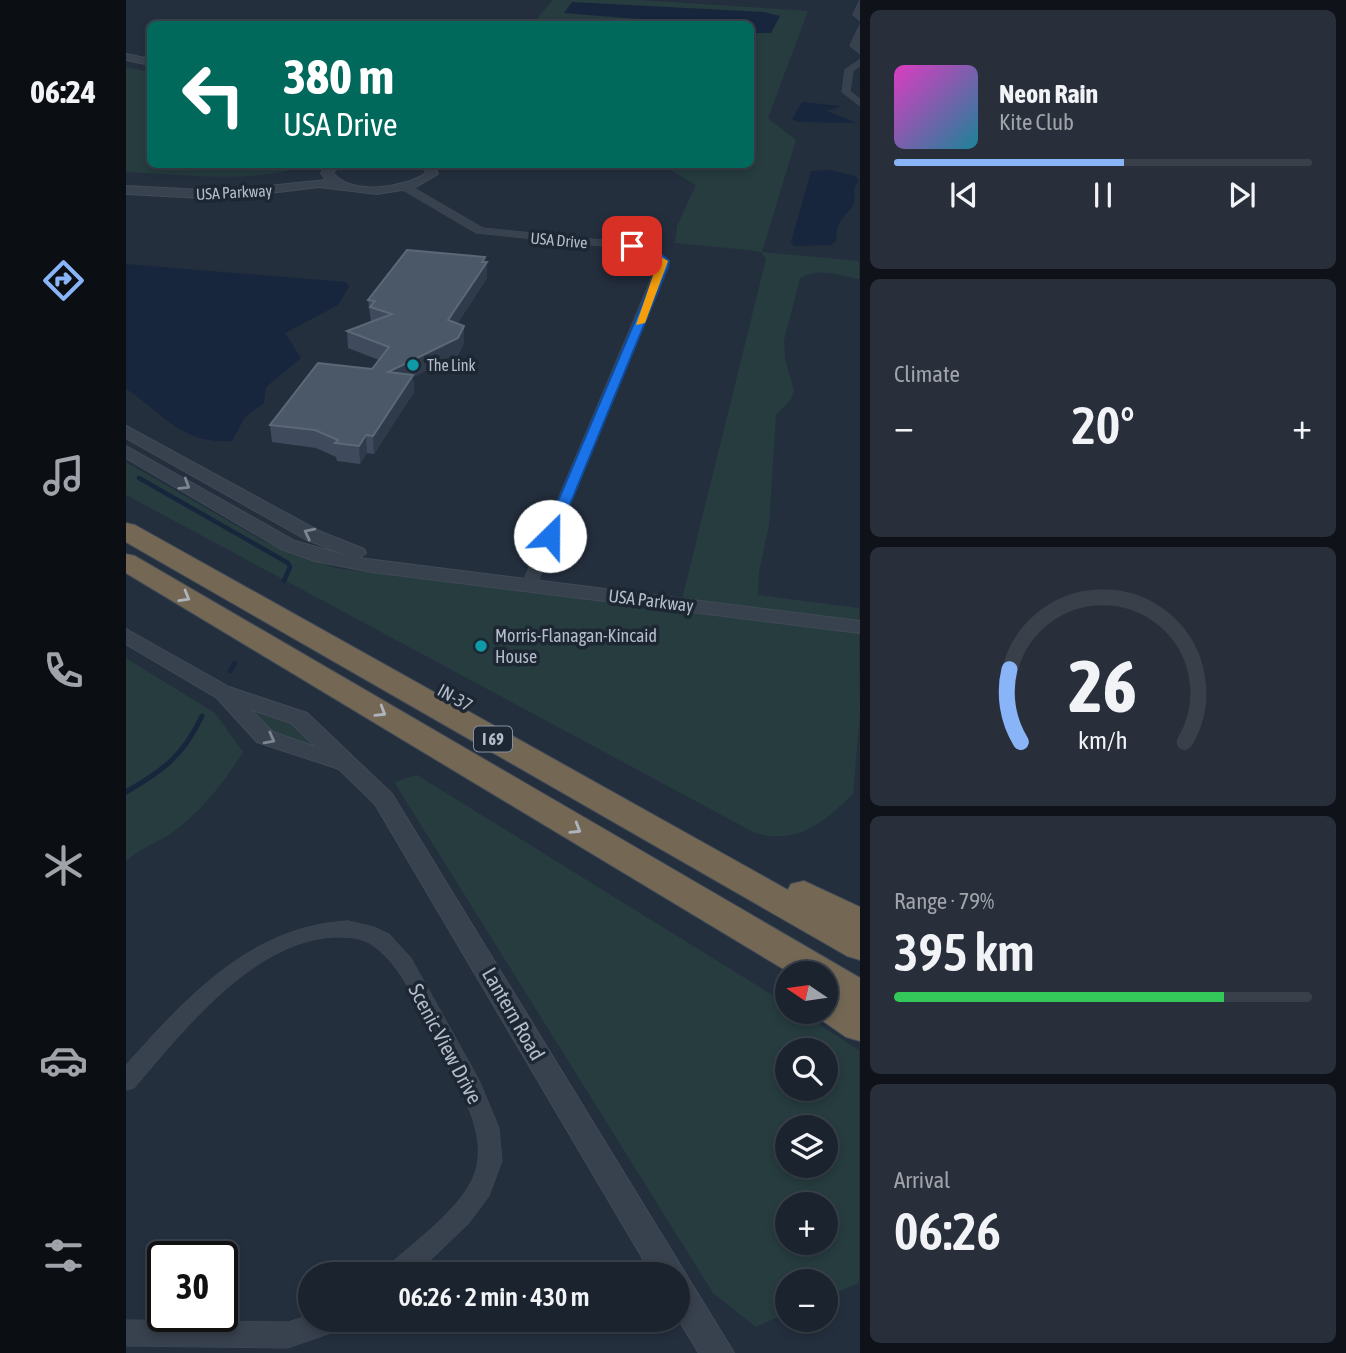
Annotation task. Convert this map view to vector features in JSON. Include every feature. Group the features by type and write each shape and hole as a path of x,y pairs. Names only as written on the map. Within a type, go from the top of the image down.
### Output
{"highway":[{"name":"IN-37","path":"126,510 859,923"},
{"name":"I 69","path":"126,531 859,947"},
{"name":"I 69","path":"126,562 799,961"},
{"path":"756,936 778,961"},
{"path":"838,983 859,996"},
{"path":"838,1013 859,1026"}],"street":[{"path":"859,2 859,19"},
{"path":"859,27 854,46 859,52"},
{"path":"126,52 147,55"},
{"path":"126,57 147,60"},
{"path":"859,62 849,70 846,92 859,104"},
{"name":"USA Parkway","path":"126,182 244,184 310,178 329,168"},
{"name":"USA Parkway","path":"331,168 329,178 342,185"},
{"name":"USA Parkway","path":"126,190 222,195 319,183 372,190 405,187 430,177 433,171 431,168"},
{"name":"USA Drive","path":"405,187 480,231 632,246 653,252 664,261 529,586"},
{"name":"USA Parkway","path":"126,431 312,536 371,558 443,575"},
{"name":"USA Parkway","path":"126,451 288,545 337,560 859,626"},
{"name":"Lantern Road","path":"126,635 222,692 299,718 373,786 391,808 662,1262"},
{"name":"Lantern Road","path":"222,692 265,737 346,764"},
{"name":"Scenic View Drive","path":"126,1081 240,966 281,945 323,930 357,930 380,939 403,966 468,1082 486,1125 489,1149 486,1178 476,1195 409,1262"},
{"path":"690,1308 717,1353"},
{"path":"126,1333 288,1335 298,1332"}],"green space":[{"path":"553,0 640,0 808,11 768,118 796,140 762,252 859,261 859,279 821,272 800,279 784,340 785,359 794,390 791,399 776,415 769,525 759,572 758,595 859,608 859,621 682,599 766,259 761,252 675,243 677,226 696,185 666,168 754,168 754,21 535,21"},
{"path":"126,67 147,71 147,168 296,168 241,177 126,172"},
{"path":"126,462 265,542 336,568 859,633 860,714 853,794 820,822 797,834 770,836 755,833 126,495"},
{"path":"126,658 215,713 243,752 228,775 191,818 126,861"},
{"path":"253,710 291,721 317,747 272,734"},
{"path":"417,775 775,997 775,1024 819,1024 859,1050 859,1283 838,1292 838,1269 775,1269 775,1318 756,1327 713,1293 394,782"}],"water":[{"path":"572,2 763,12 780,16 771,33 754,33 754,21 668,21 564,13"},
{"path":"802,102 841,106 827,111 857,123 797,122 792,119"},
{"path":"831,170 855,176 859,180 854,189 855,198 851,209 843,217 837,230 836,241 831,245 794,246 791,242 811,171"},
{"path":"126,264 346,282 349,287 338,305 285,333 301,358 266,387 264,403 245,417 232,441 214,441 199,438 174,426 126,389"}],"building":[{"name":"The Link","path":"407,250 485,257 482,262 487,262 448,320 464,326 458,338 388,372 413,375 373,436 366,435 359,446 335,443 338,440 315,430 270,425 318,363 372,369 389,347 347,331 392,314 370,307 375,301 368,300"}],"waterway":[{"path":"139,478 288,563 290,567 284,581"},
{"path":"230,671 235,663"},
{"path":"126,792 171,761 187,742 202,716"}],"slow traffic":[{"path":"640,323 660,276 663,261"}],"place":[{"name":"The Link","path":"413,365"},
{"name":"Morris-Flanagan-Kincaid House","path":"481,646"}],"route":[{"path":"550,536 663,267 664,261 653,252 632,246"}]}
